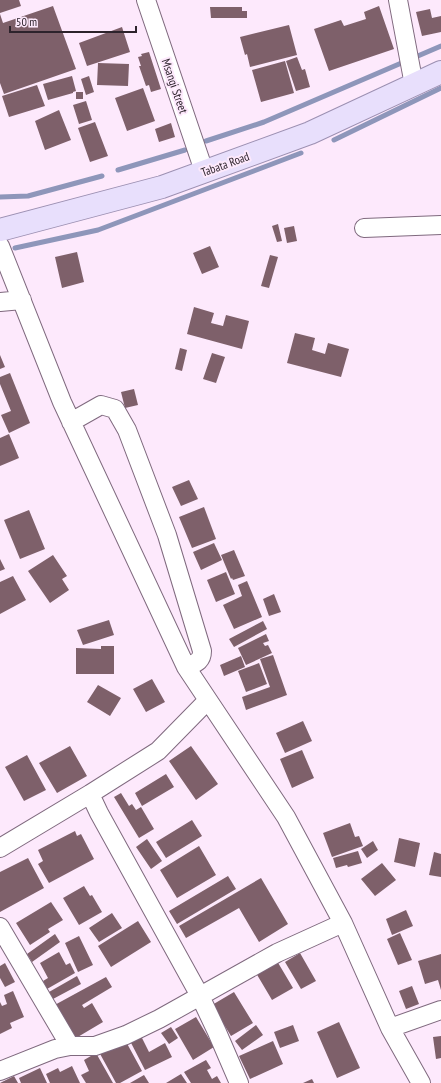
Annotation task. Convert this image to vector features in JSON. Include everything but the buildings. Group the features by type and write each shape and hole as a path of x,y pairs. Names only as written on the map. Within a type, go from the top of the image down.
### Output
{"main road":[{"name":"Tabata Road","path":"0,230 162,187 310,133 441,72"}],"street":[{"name":"Msangi Street","path":"146,0 204,171"},
{"path":"398,0 414,85"},
{"path":"364,228 441,224"},
{"path":"0,246 62,402 186,667 286,817 343,923 390,1028 421,1083"},
{"path":"0,302 22,300"},
{"path":"71,422 101,405 115,409 127,430 167,535 202,651 202,657 199,662 186,667"},
{"path":"0,848 158,751 208,700"},
{"path":"90,794 200,996 239,1083"},
{"path":"0,1071 55,1049 70,1046 95,1046 126,1035 159,1019 277,953 343,923"},
{"path":"0,927 70,1046"},
{"path":"390,1028 441,1010"}],"waterway":[{"path":"206,141 264,122 441,46"},
{"path":"334,140 441,88"},
{"path":"118,170 185,150"},
{"path":"15,248 98,230 301,153"},
{"path":"0,197 28,196 102,176"}]}
